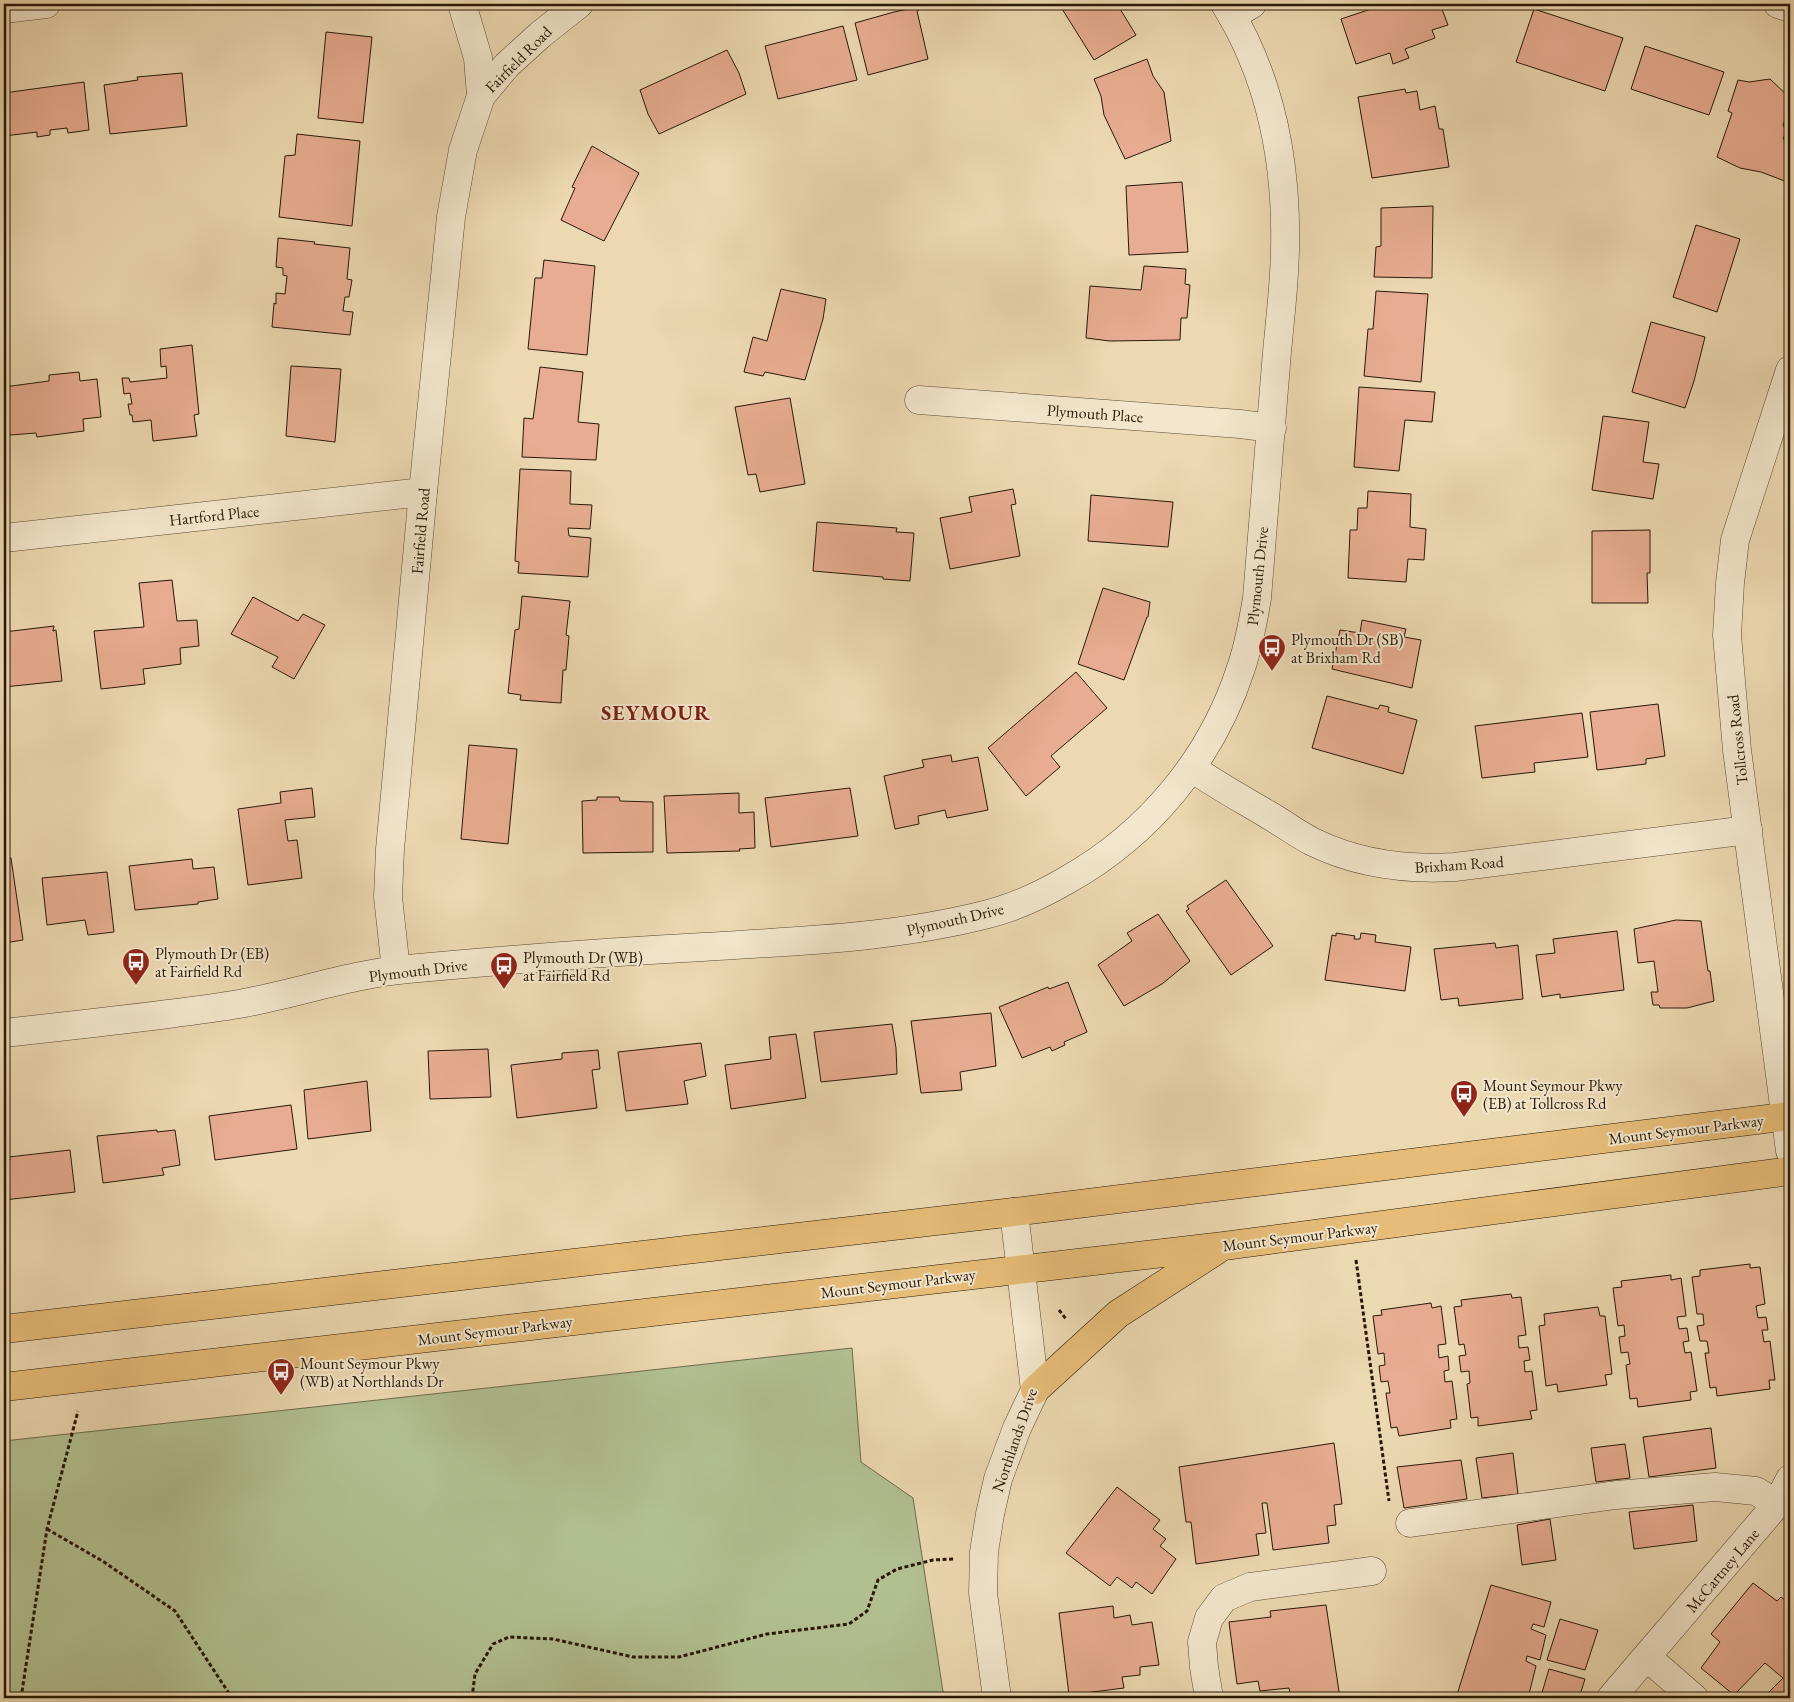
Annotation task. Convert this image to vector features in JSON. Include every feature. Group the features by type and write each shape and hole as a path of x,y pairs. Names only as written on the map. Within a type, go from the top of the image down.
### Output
{"main road":[{"name":"Mount Seymour Parkway","path":"4,1329 1014,1212 1788,1116"},
{"name":"Mount Seymour Parkway","path":"4,1387 1224,1246 1790,1171"},
{"path":"1035,1390 1118,1314 1224,1246"}],"street":[{"path":"4,9 46,4"},
{"name":"Fairfield Road","path":"462,4 478,58 481,96"},
{"name":"Fairfield Road","path":"396,970 388,897 390,849 452,217 463,150 481,96 507,65 540,35 579,4"},
{"path":"1778,4 1790,8"},
{"name":"Plymouth Drive","path":"4,1033 240,1004 315,986 396,970 577,954 840,938 914,930 992,913 1044,893 1096,863 1149,819 1173,794 1192,768 1230,697 1241,670 1251,634 1257,598 1283,287 1283,182 1279,146 1270,107 1262,79 1236,8"},
{"name":"Tollcross Road","path":"1788,1116 1737,750 1728,635 1730,583 1735,540 1790,370"},
{"name":"Plymouth Place","path":"919,400 1272,428"},
{"name":"Hartford Place","path":"4,538 424,492"},
{"name":"Brixham Road","path":"1192,768 1312,842 1346,856 1382,865 1423,869 1455,867 1748,830"},
{"path":"1788,1116 1790,1151"},
{"name":"Northlands Drive","path":"997,1698 983,1593 984,1558 990,1514 998,1479 1017,1428 1035,1390 1014,1212"},
{"name":"McCartney Lane","path":"1611,1698 1648,1658 1778,1504 1790,1479"},
{"path":"1410,1523 1616,1495 1715,1487 1756,1491 1778,1504"},
{"path":"1210,1698 1204,1667 1202,1642 1209,1618 1224,1598 1250,1587 1372,1571"},
{"path":"1648,1658 1694,1698"}],"path":[{"path":"1352,1229 1391,1518 1410,1523"},
{"path":"21,1698 47,1529 78,1411"},
{"path":"47,1529 104,1562 175,1611 232,1698"},
{"path":"472,1698 475,1674 493,1644 510,1637 553,1639 633,1657 679,1657 766,1634 849,1624 867,1612 878,1580 897,1569 933,1560 984,1558"}],"green space":[{"path":"852,1348 861,1462 913,1498 944,1698 4,1698 4,1441"}],"building":[{"path":"1059,4 1117,4 1136,35 1094,60"},
{"path":"1386,4 1440,4 1448,25 1432,30 1435,38 1405,49 1409,58 1393,64 1390,53 1356,64 1341,19"},
{"path":"918,7 919,10 917,11 928,59 868,75 855,23"},
{"path":"1534,9 1623,38 1605,91 1516,62"},
{"path":"843,26 857,80 778,99 765,46"},
{"path":"326,32 372,37 363,123 318,118"},
{"path":"1645,46 1724,72 1709,115 1631,89"},
{"path":"727,50 739,73 746,94 659,134 648,114 640,90"},
{"path":"1147,59 1153,76 1164,92 1171,141 1125,159 1104,115 1101,96 1094,79"},
{"path":"182,73 187,126 110,134 104,85 138,80 137,77"},
{"path":"1770,79 1790,98 1790,106 1783,125 1786,131 1783,139 1790,142 1790,183 1761,172 1740,168 1717,157 1732,113 1728,111 1738,80 1749,82"},
{"path":"84,82 89,130 68,133 67,128 50,130 50,135 37,137 37,132 4,136 4,93"},
{"path":"1405,89 1406,93 1417,91 1420,110 1435,106 1439,129 1443,129 1449,167 1372,178 1358,97"},
{"path":"297,134 360,141 352,226 279,217 285,156 295,155"},
{"path":"592,146 639,173 604,241 561,220 575,188 572,187"},
{"path":"1182,182 1188,252 1129,255 1126,186"},
{"path":"1433,206 1432,278 1374,277 1376,247 1381,246 1381,208"},
{"path":"1696,225 1740,239 1717,312 1673,297"},
{"path":"278,238 350,248 347,279 352,280 349,297 345,297 343,311 353,312 350,335 272,327 276,293 285,294 287,276 283,275 283,268 276,267"},
{"path":"544,260 595,266 587,355 528,349 535,278 542,278"},
{"path":"1144,266 1186,269 1185,284 1190,285 1187,318 1181,318 1180,340 1110,341 1086,338 1090,286 1141,290"},
{"path":"781,289 826,299 823,319 805,380 765,372 763,376 744,372 753,337 767,341"},
{"path":"1376,291 1428,294 1421,382 1364,376 1368,329 1373,329"},
{"path":"1651,322 1705,337 1685,408 1632,392"},
{"path":"192,345 199,414 194,415 197,436 153,441 151,420 133,422 128,404 132,404 130,393 124,394 122,378 129,378 130,382 167,378 166,366 161,367 160,349"},
{"path":"291,366 341,369 335,442 286,436"},
{"path":"540,367 583,372 578,422 599,424 596,460 522,457 524,418 533,419"},
{"path":"79,372 80,381 97,379 101,417 83,419 84,431 37,437 36,433 10,435 4,387 49,381 49,375"},
{"path":"1359,387 1435,392 1432,422 1405,420 1399,471 1354,467"},
{"path":"790,398 805,484 760,492 756,474 748,475 735,407"},
{"path":"1603,416 1649,422 1643,462 1659,464 1653,499 1592,490"},
{"path":"520,469 571,471 570,504 592,505 590,529 568,528 569,536 591,538 588,577 518,573 519,562 515,561"},
{"path":"1013,489 1016,504 1011,505 1020,556 950,569 940,518 972,512 969,497"},
{"path":"1368,491 1411,494 1410,527 1426,529 1424,560 1408,559 1406,582 1348,578 1350,530 1357,530 1358,508 1367,508"},
{"path":"1091,495 1173,502 1168,547 1088,541"},
{"path":"817,522 897,528 896,532 914,533 910,581 813,571"},
{"path":"1650,530 1650,573 1647,573 1648,603 1592,603 1592,531"},
{"path":"172,580 177,621 197,620 199,646 180,648 181,664 143,669 145,684 101,689 94,631 144,627 139,583"},
{"path":"1103,588 1150,602 1148,617 1124,680 1078,664"},
{"path":"522,596 570,601 566,635 569,636 566,670 563,670 561,703 520,700 521,695 508,693 515,630 519,629"},
{"path":"253,597 298,621 303,614 325,625 294,679 272,667 278,657 231,634"},
{"path":"1362,620 1406,629 1404,637 1421,640 1412,688 1332,669 1340,630 1360,633"},
{"path":"54,626 53,631 56,630 62,681 4,687 4,632"},
{"path":"1076,672 1107,708 1051,756 1060,767 1026,796 988,748"},
{"path":"1327,696 1378,709 1380,705 1389,707 1388,712 1417,720 1403,774 1312,748"},
{"path":"1658,704 1665,756 1646,759 1646,764 1597,770 1590,712"},
{"path":"1582,713 1588,757 1534,763 1535,772 1482,778 1475,726"},
{"path":"469,745 517,749 508,844 461,839"},
{"path":"951,755 952,762 978,757 988,810 947,818 945,810 918,816 919,824 895,829 884,776 924,767 922,760"},
{"path":"312,788 315,817 285,820 288,841 297,840 302,878 248,885 238,809 281,803 280,792"},
{"path":"850,788 858,836 771,847 765,798"},
{"path":"739,793 739,813 754,812 755,848 739,849 740,851 667,853 664,796"},
{"path":"597,797 619,797 620,801 653,802 653,852 583,853 582,801 597,800"},
{"path":"11,858 23,940 4,943 4,859"},
{"path":"192,859 193,869 214,867 218,899 198,902 198,904 135,910 129,866"},
{"path":"107,872 114,932 88,935 85,920 47,925 42,878"},
{"path":"1226,880 1273,946 1231,975 1186,911 1189,909 1187,906"},
{"path":"1158,914 1190,961 1162,984 1124,1006 1098,965 1132,941 1127,933"},
{"path":"1676,920 1701,921 1714,1001 1687,1008 1660,1008 1659,1005 1653,1005 1651,992 1658,992 1654,961 1638,963 1634,929"},
{"path":"1617,931 1624,990 1560,998 1560,994 1542,997 1536,955 1555,953 1553,939"},
{"path":"1336,933 1355,936 1354,939 1360,939 1361,933 1376,935 1375,942 1411,947 1405,991 1325,980 1332,935 1336,936"},
{"path":"1495,943 1496,948 1518,945 1523,999 1459,1006 1458,998 1441,1000 1434,949"},
{"path":"1068,982 1087,1032 1064,1042 1065,1045 1052,1051 1050,1047 1022,1058 999,1007 1048,987 1049,989"},
{"path":"991,1013 996,1066 960,1072 962,1090 921,1093 911,1021"},
{"path":"892,1024 896,1048 897,1074 821,1082 814,1032"},
{"path":"796,1034 806,1098 731,1109 725,1065 771,1059 769,1037"},
{"path":"701,1043 706,1076 684,1081 688,1104 626,1111 618,1052"},
{"path":"488,1049 491,1097 430,1099 428,1051"},
{"path":"598,1050 600,1069 592,1070 597,1108 517,1118 511,1065 562,1059 562,1053"},
{"path":"367,1081 371,1131 308,1139 304,1090"},
{"path":"291,1105 297,1149 215,1160 209,1116"},
{"path":"157,1130 157,1132 175,1130 180,1165 162,1168 164,1175 103,1183 97,1136"},
{"path":"70,1150 75,1192 4,1200 4,1160 10,1160 9,1157"},
{"path":"1750,1264 1750,1268 1760,1267 1765,1304 1756,1306 1758,1318 1766,1317 1768,1330 1762,1330 1764,1342 1770,1341 1775,1380 1769,1380 1770,1389 1717,1396 1716,1387 1710,1388 1705,1353 1709,1353 1707,1341 1700,1341 1697,1326 1704,1325 1703,1314 1697,1314 1692,1277 1700,1276 1700,1270"},
{"path":"1671,1275 1671,1280 1681,1278 1686,1316 1677,1317 1679,1329 1687,1328 1689,1341 1683,1342 1685,1353 1691,1352 1697,1391 1690,1392 1691,1400 1638,1407 1637,1398 1630,1399 1626,1365 1630,1364 1628,1352 1621,1353 1619,1337 1625,1336 1624,1325 1618,1326 1613,1288 1622,1287 1621,1281"},
{"path":"1511,1294 1512,1298 1521,1297 1526,1335 1518,1336 1519,1348 1528,1347 1530,1360 1524,1361 1525,1372 1532,1371 1537,1410 1530,1411 1532,1419 1478,1426 1478,1417 1471,1418 1467,1384 1470,1383 1469,1371 1461,1372 1459,1356 1466,1355 1464,1344 1459,1345 1454,1307 1462,1306 1461,1300"},
{"path":"1431,1303 1432,1308 1441,1306 1446,1344 1438,1345 1439,1358 1448,1356 1449,1370 1444,1371 1445,1382 1452,1381 1457,1419 1450,1420 1451,1428 1399,1436 1397,1427 1391,1428 1386,1393 1390,1393 1388,1381 1381,1382 1379,1366 1385,1365 1384,1353 1378,1354 1373,1316 1382,1315 1381,1310"},
{"path":"1598,1307 1600,1316 1605,1316 1612,1374 1605,1375 1607,1385 1558,1392 1557,1384 1546,1386 1539,1326 1545,1325 1544,1314"},
{"path":"1711,1428 1716,1468 1649,1477 1643,1437"},
{"path":"1334,1443 1342,1504 1334,1505 1336,1525 1327,1526 1329,1543 1273,1550 1267,1503 1262,1503 1266,1533 1256,1534 1259,1555 1196,1564 1191,1522 1186,1522 1179,1467"},
{"path":"1625,1444 1630,1478 1596,1482 1591,1448"},
{"path":"1513,1453 1518,1494 1482,1498 1476,1458"},
{"path":"1461,1460 1467,1499 1404,1508 1397,1467"},
{"path":"1117,1487 1160,1520 1153,1529 1166,1539 1160,1546 1176,1559 1152,1594 1136,1582 1132,1588 1117,1577 1110,1586 1066,1553"},
{"path":"1693,1505 1697,1541 1634,1549 1629,1512"},
{"path":"1550,1519 1556,1560 1522,1565 1517,1525"},
{"path":"1753,1583 1777,1601 1781,1597 1790,1604 1790,1698 1763,1698 1783,1678 1765,1663 1734,1695 1701,1668 1720,1642 1711,1634"},
{"path":"1491,1585 1551,1602 1544,1627 1533,1624 1531,1629 1546,1635 1540,1660 1527,1656 1526,1661 1536,1666 1529,1694 1522,1695 1521,1698 1456,1698"},
{"path":"1326,1605 1340,1698 1246,1698 1290,1693 1289,1688 1260,1691 1258,1681 1237,1684 1229,1622 1271,1617 1270,1611"},
{"path":"1113,1606 1114,1618 1130,1615 1132,1625 1152,1622 1159,1665 1140,1667 1140,1675 1122,1677 1124,1688 1069,1695 1059,1613"},
{"path":"1560,1619 1598,1630 1585,1670 1547,1660"},
{"path":"1549,1669 1585,1679 1579,1698 1549,1698 1541,1696"}],"place":[{"name":"Plymouth Dr (SB) at Brixham Rd","path":"1272,672"},
{"name":"Plymouth Dr (EB) at Fairfield Rd","path":"136,986"},
{"name":"Plymouth Dr (WB) at Fairfield Rd","path":"504,990"},
{"name":"Mount Seymour Pkwy (EB) at Tollcross Rd","path":"1464,1118"},
{"name":"Mount Seymour Pkwy (WB) at Northlands Dr","path":"281,1396"}],"district":[{"name":"SEYMOUR","path":"656,713"}]}
